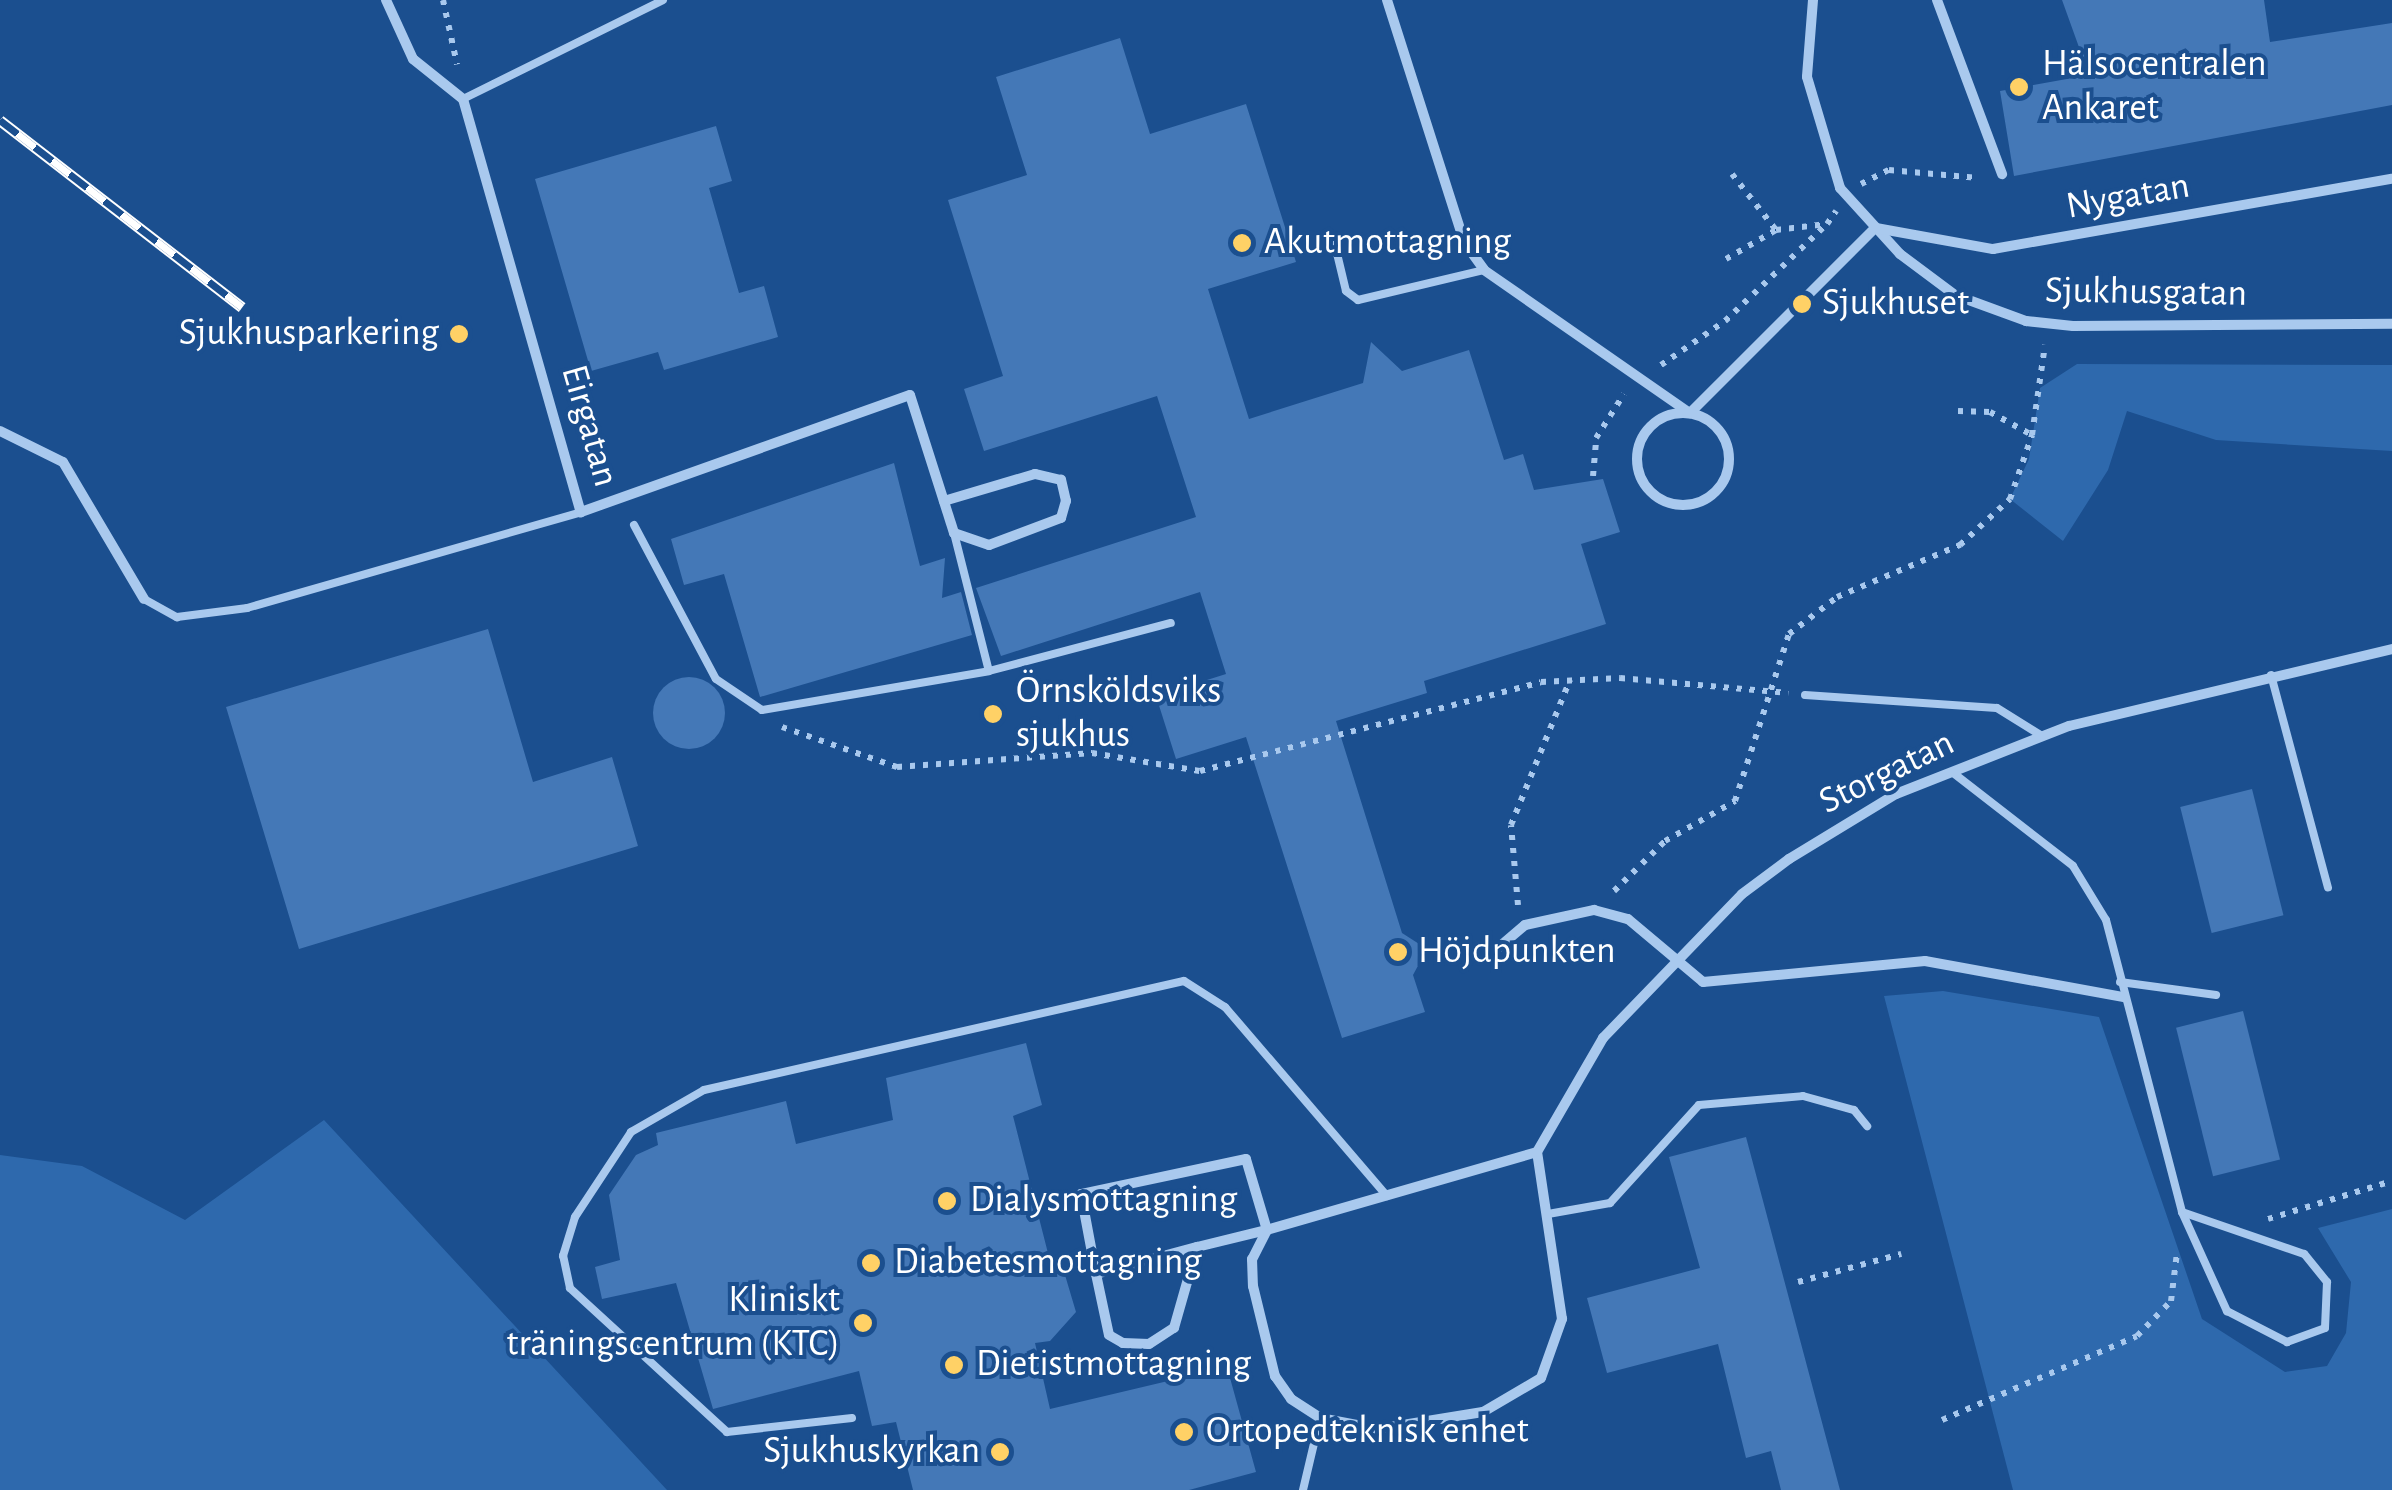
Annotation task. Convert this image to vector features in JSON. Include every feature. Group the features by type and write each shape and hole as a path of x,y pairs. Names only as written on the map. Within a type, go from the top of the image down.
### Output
{"street":[{"path":"386,0 413,59 463,100"},
{"path":"1387,0 1464,242 1484,270 1690,413 1724,438 1729,466 1702,501 1672,504 1646,487 1637,458 1660,419 1690,413 1875,228"},
{"name":"Sjukhusgatan","path":"1813,0 1807,77 1816,123 1840,188 1875,228 1955,295 2047,324 2392,324"},
{"path":"1938,0 2002,174"},
{"name":"Eirgatan","path":"463,100 581,512 910,395 954,533"},
{"name":"Nygatan","path":"1875,228 1994,249 2392,179"},
{"path":"0,431 63,462 144,600"},
{"path":"944,501 1036,474 1060,480 1061,518 989,545 954,533"},
{"name":"Storgatan","path":"1537,1152 1603,1038 1674,960 1789,859 1952,772 2042,736 2270,675 2392,649"},
{"path":"1492,954 1526,926 1594,910 1628,919 1703,982 1925,961 2124,997"},
{"path":"1096,1274 1196,1247 1267,1230 1537,1152 1562,1319 1556,1357 1528,1390 1428,1424 1378,1429 1320,1418 1275,1376 1252,1274 1267,1230 1246,1159 1081,1194 1096,1274 1109,1334 1149,1344 1181,1317 1196,1247"}],"lane":[{"path":"463,100 663,0"},
{"path":"1334,241 1346,291 1358,300 1484,270"},
{"path":"144,600 177,617 247,608 581,512"},
{"path":"634,526 716,679 762,710 989,670 1171,623"},
{"path":"954,533 989,670"},
{"path":"2270,675 2328,888"},
{"path":"1805,695 1998,708 2042,736"},
{"path":"1952,772 2073,866 2106,920 2182,1212 2228,1310 2264,1337 2307,1339 2331,1311 2327,1282 2304,1254 2264,1234 2182,1212"},
{"path":"852,1418 727,1432 570,1288 563,1256 575,1217 631,1132 704,1090 1184,981 1225,1007 1388,1196"},
{"path":"2120,982 2216,994"},
{"path":"1548,1214 1610,1203 1699,1105 1803,1096 1854,1110 1867,1126"},
{"path":"1303,1490 1320,1418"}],"path":[{"path":"443,0 463,100"},
{"path":"1593,476 1596,438 1614,401 1725,321 1827,224"},
{"path":"1726,259 1776,230"},
{"path":"1958,411 1990,412 2032,435 2047,324"},
{"path":"762,710 789,732 897,766 1092,753 1200,770 1370,721 1570,680 1805,695"},
{"path":"1526,926 1510,882 1511,825 1570,680"},
{"path":"2264,1234 2269,1216 2392,1181"},
{"path":"1942,1420 2137,1336 2171,1301 2182,1212"},
{"path":"1798,1282 1900,1254"}],"shaded area":[{"path":"2077,364 2392,365 2392,451 2216,440 2127,411 2108,470 2063,541 2010,499 2029,459 2040,388"},
{"path":"1943,991 2099,1017 2202,1319 2285,1372 2327,1366 2346,1333 2351,1282 2318,1228 2392,1209 2392,1490 2013,1490 1884,996"},
{"path":"324,1120 667,1490 0,1490 0,1155 82,1166 185,1220"}],"building":[{"path":"2062,0 2264,0 2270,42 2392,23 2392,105 2014,176 2000,91 2089,75"},
{"path":"1120,38 1150,134 1246,104 1296,262 1208,289 1249,419 1363,383 1371,342 1402,371 1469,350 1504,460 1523,454 1534,490 1603,479 1620,532 1581,544 1606,624 1424,681 1427,693 1336,721 1402,933 1427,949 1413,975 1425,1012 1342,1038 1246,737 1176,759 1156,696 1226,674 1200,592 1001,656 976,588 1196,517 1157,396 984,451 964,389 1003,376 948,200 1027,175 996,77"},
{"path":"716,126 732,181 709,188 739,293 764,286 778,337 664,370 658,352 591,371 535,179"},
{"path":"894,463 920,566 945,558 942,598 961,592 972,635 760,697 724,574 684,585 671,539"},
{"path":"488,629 533,782 612,757 638,846 299,949 226,707"},
{"path":"689,677 715,687 725,713 715,739 689,749 663,739 653,713 663,687"},
{"path":"2252,789 2283,915 2212,933 2180,807"},
{"path":"2243,1011 2280,1159 2213,1176 2176,1028"},
{"path":"1026,1043 1042,1105 1013,1116 1051,1265 1065,1275 1076,1312 1050,1341 1035,1343 1050,1409 1227,1367 1256,1472 1189,1490 913,1490 896,1422 872,1426 859,1371 713,1409 676,1283 602,1299 595,1267 620,1260 609,1195 636,1155 658,1145 656,1133 786,1101 796,1144 893,1120 886,1078"},
{"path":"1746,1137 1840,1490 1781,1490 1771,1451 1746,1458 1718,1344 1607,1373 1587,1298 1700,1268 1669,1157"}],"railway":[{"path":"0,120 242,307"}],"place":[{"name":"Hälsocentralen Ankaret","path":"2019,87"},
{"name":"Akutmottagning","path":"1242,243"},
{"name":"Sjukhuset","path":"1802,304"},
{"name":"Sjukhusparkering","path":"459,334"},
{"name":"Örnsköldsviks sjukhus","path":"993,714"},
{"name":"Höjdpunkten","path":"1398,952"},
{"name":"Dialysmottagning","path":"947,1201"},
{"name":"Diabetesmottagning","path":"871,1263"},
{"name":"Kliniskt träningscentrum (KTC)","path":"863,1323"},
{"name":"Dietistmottagning","path":"954,1365"},
{"name":"Ortopedteknisk enhet","path":"1184,1432"},
{"name":"Sjukhuskyrkan","path":"1000,1452"}]}
